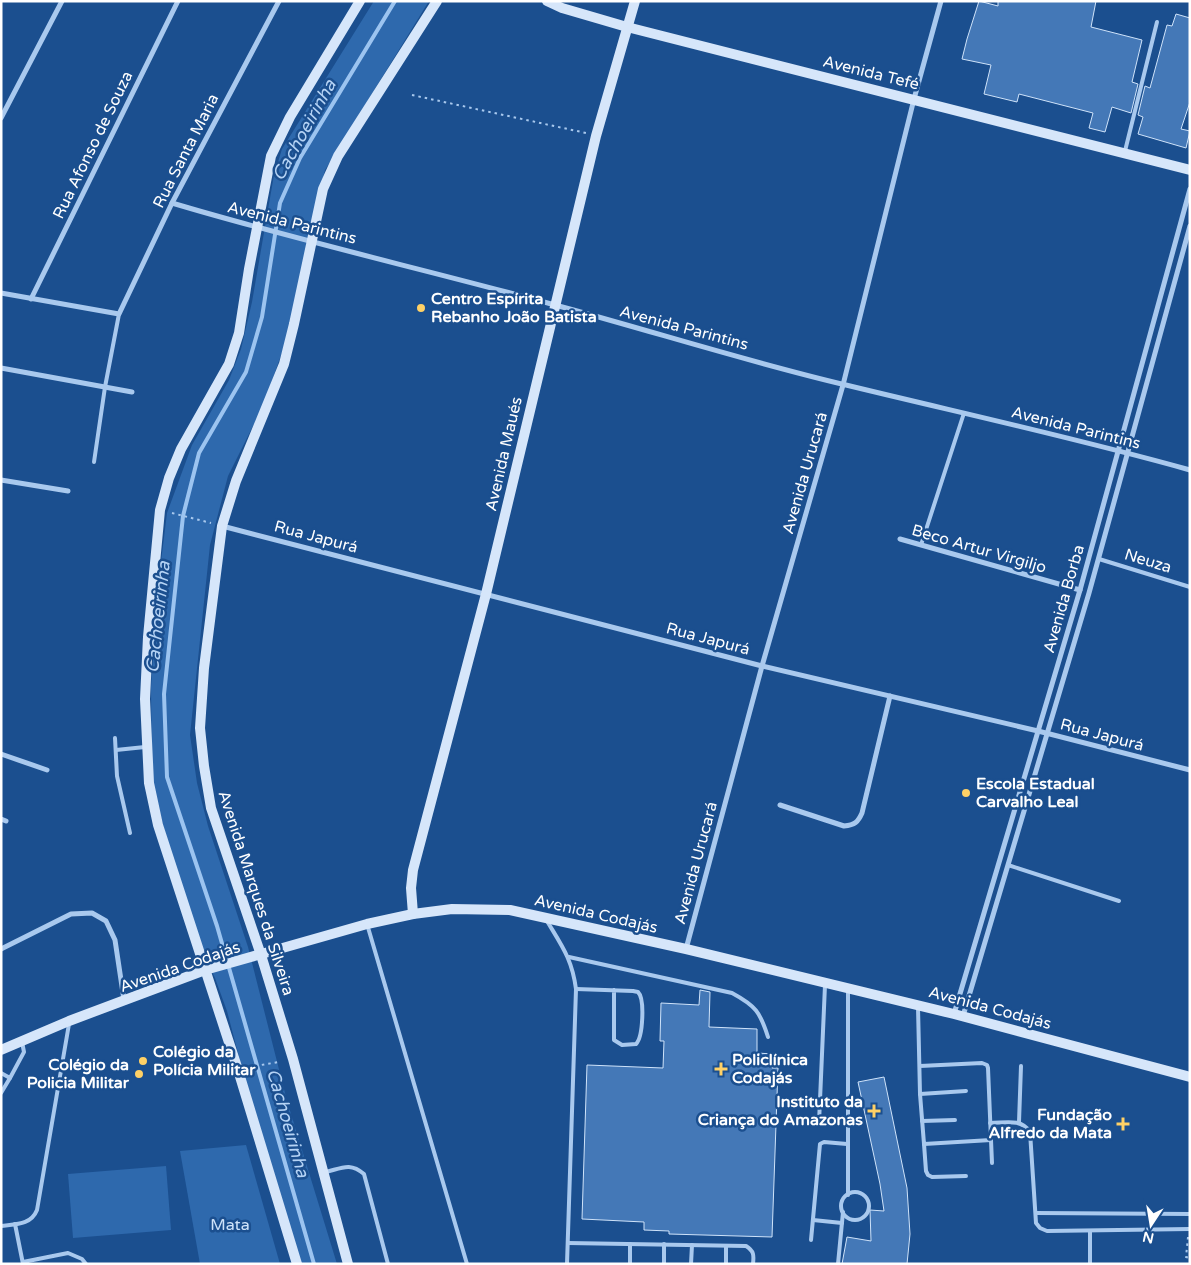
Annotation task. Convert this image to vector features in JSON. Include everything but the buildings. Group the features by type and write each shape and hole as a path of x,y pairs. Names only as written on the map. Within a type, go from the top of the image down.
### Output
{"street":[{"path":"1,118 62,1"},
{"name":"Rua Afonso de Souza","path":"31,299 178,1"},
{"name":"Rua Santa Maria","path":"120,314 172,204 279,1"},
{"path":"297,1264 210,969 158,825 149,783 145,699 160,510 169,478 181,449 232,356 239,333 248,269 260,230 271,156 290,117 360,1"},
{"name":"Avenida Marques da Silveira","path":"348,1264 293,1059 261,956 211,808 200,728 204,668 222,526 236,481 284,364 308,240 323,190 338,156 437,1"},
{"name":"Avenida Tefé","path":"547,1 562,8 628,27 1190,170"},
{"name":"Avenida Maués","path":"413,914 412,870 486,594 596,136 634,1"},
{"name":"Avenida Urucará","path":"686,949 762,666 843,385 914,99 941,1"},
{"name":"Avenida Borba","path":"958,1015 1080,590 1190,189"},
{"name":"Avenida Parintins","path":"172,204 260,230 308,240 555,305 843,385 1119,450 1190,470"},
{"name":"Avenida Borba","path":"958,1015 1008,866 1099,559 1190,226"},
{"path":"1,293 120,314"},
{"path":"1,368 132,392"},
{"path":"1,480 68,491"},
{"name":"Rua Japurá","path":"222,526 762,666 1038,731 1190,770"},
{"name":"Beco Artur Virgiljo","path":"900,540 1080,590"},
{"path":"780,805 844,826 852,825 859,821 890,696"},
{"path":"1,754 47,770"},
{"name":"Avenida Codajás","path":"1,1050 69,1021 210,969 261,956 367,924 413,914 452,909 510,910 686,949 918,1005 1190,1077"},
{"path":"1,949 72,914 92,913 106,921 115,940 124,1001"}],"lane":[{"path":"1124,153 1157,22"},
{"path":"94,462 105,387 120,314"},
{"path":"921,545 964,413"},
{"name":"Neuza","path":"1099,559 1190,588"},
{"path":"115,738 117,776 130,833"},
{"path":"116,750 147,747"},
{"path":"1008,866 1119,901"},
{"path":"545,918 569,957 576,989 567,1264"},
{"path":"367,924 467,1264"},
{"path":"569,957 732,993 750,1002 761,1016 768,1037"},
{"path":"819,1123 825,983"},
{"path":"848,988 848,1195"},
{"path":"576,989 614,990 634,991 641,995 641,1036 636,1044 622,1045 614,1040 614,990"},
{"path":"918,1005 920,1094 926,1171 932,1177 966,1176"},
{"path":"1,1226 30,1221 37,1210 69,1021"},
{"path":"1,1093 24,1052 22,1041"},
{"path":"920,1066 982,1063 987,1065 992,1163"},
{"path":"1019,1122 1020,1066"},
{"path":"1,1073 10,1078"},
{"path":"920,1094 966,1091"},
{"path":"922,1120 954,1120"},
{"path":"990,1123 1019,1122 1026,1125 1030,1132 1036,1223 1040,1228 1047,1231 1190,1229"},
{"path":"924,1144 991,1140"},
{"path":"811,1240 820,1144 824,1142 847,1144"},
{"path":"324,1173 349,1166 358,1168 364,1174 388,1264"},
{"path":"838,1264 843,1212 842,1202 848,1195 857,1192 866,1197 869,1210 863,1218 849,1219 843,1212"},
{"path":"1036,1213 1190,1214"},
{"path":"813,1220 842,1222"},
{"path":"15,1224 23,1263 68,1253 82,1259 86,1264"},
{"path":"1090,1231 1090,1264"},
{"path":"568,1243 746,1246 754,1253 754,1264"},
{"path":"630,1244 630,1264"},
{"path":"664,1244 664,1264"},
{"path":"691,1264 692,1245"},
{"path":"726,1246 726,1264"}],"path":[{"path":"412,94 596,136"},
{"path":"171,513 209,523"},
{"path":"241,1069 278,1062"},
{"path":"1188,1258 1188,1234 1190,1234"}],"green space":[{"path":"374,1 429,1 325,170 310,230 291,327 263,406 228,476 210,545 190,735 197,783 208,826 248,947 287,1101 337,1264 295,1264 227,1011 206,959 175,868 152,785 151,687 159,578 167,513 192,445 229,380 241,349 252,302 274,175 282,149"},
{"name":"Mata","path":"246,1145 280,1264 200,1264 180,1151"},
{"path":"166,1166 171,1230 73,1238 68,1174"}],"waterway":[{"name":"Cachoeirinha","path":"314,1264 217,926 167,777 164,694 183,516 199,453 246,372 262,317 280,203 300,158 395,1"}],"place":[{"name":"Centro Espírita Rebanho João Batista","path":"421,308"},
{"name":"Escola Estadual Carvalho Leal","path":"966,793"},
{"name":"Colégio da Polícia Militar","path":"143,1061"},
{"name":"Policlínica Codajás","path":"721,1069"},
{"name":"Colégio da Policia Militar","path":"139,1074"},
{"name":"Instituto da Criança do Amazonas","path":"874,1111"},
{"name":"Fundação Alfredo da Mata","path":"1123,1124"}]}
